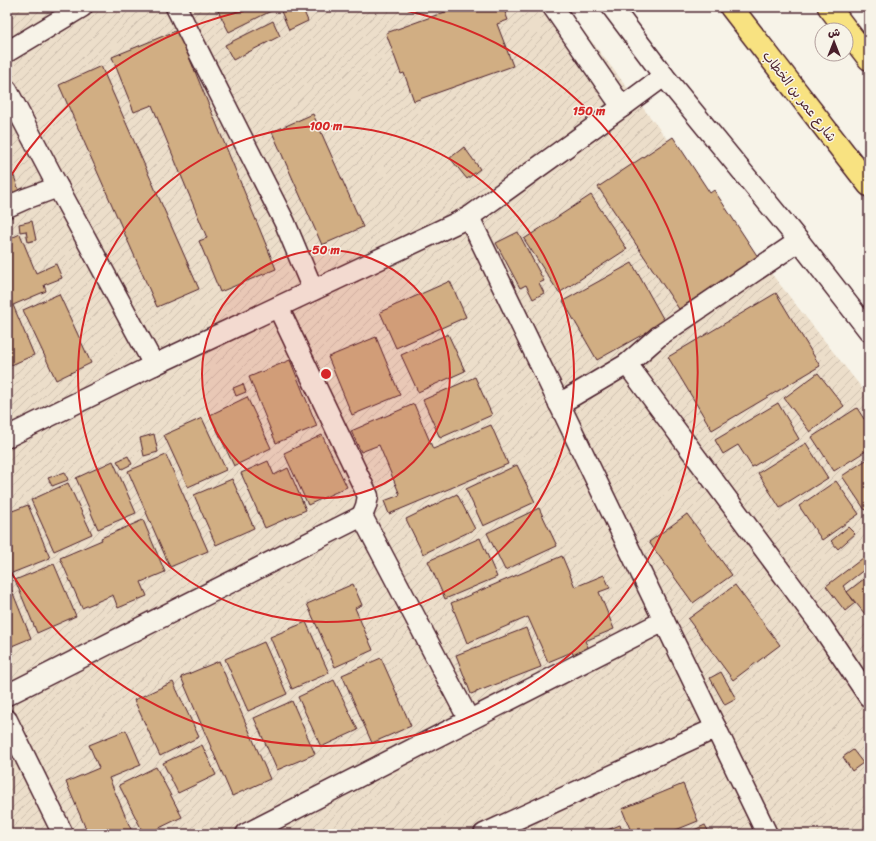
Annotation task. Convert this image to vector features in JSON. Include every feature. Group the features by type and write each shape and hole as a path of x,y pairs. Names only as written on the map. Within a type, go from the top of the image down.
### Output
{"main road":[{"name":"شارع عمر بن الخطاب","path":"731,7 869,185"},
{"path":"829,7 869,59"}],"street":[{"path":"7,52 82,7"},
{"path":"176,7 285,223 313,290"},
{"path":"552,7 622,107"},
{"path":"612,7 664,76 799,241 869,331"},
{"path":"7,436 469,217 664,76"},
{"path":"7,90 154,365"},
{"path":"7,207 58,187"},
{"path":"469,217 767,834"},
{"path":"559,404 627,364 659,336 799,241"},
{"path":"7,695 362,516 368,496 278,307"},
{"path":"627,364 822,627 869,698"},
{"path":"362,516 469,720"},
{"path":"246,834 664,621"},
{"path":"7,720 64,834"},
{"path":"496,832 716,728"}],"shaded area":[{"path":"7,7 565,7 770,272 869,397 869,834 7,834"}],"building":[{"path":"216,7 279,7 229,32"},
{"path":"285,7 302,7 308,21 289,30 280,9"},
{"path":"459,7 503,7 508,20 497,24 513,66 414,101 404,73 401,74 386,33"},
{"path":"273,21 280,36 233,60 225,45"},
{"path":"178,30 276,269 220,292 199,241 207,238 152,105 134,112 112,57"},
{"path":"101,66 199,289 157,307 59,85"},
{"path":"313,114 363,227 322,245 272,132"},
{"path":"673,137 710,193 714,190 758,257 679,309 598,187"},
{"path":"464,147 480,169 467,179 450,158"},
{"path":"14,176 19,191 7,195 7,179"},
{"path":"591,195 627,249 559,293 524,239"},
{"path":"32,221 36,240 28,242 26,231 20,232 19,224"},
{"path":"518,232 544,281 539,283 544,293 533,299 526,285 520,288 496,243"},
{"path":"20,234 36,273 56,264 62,278 44,285 46,291 13,305 34,355 7,367 7,240"},
{"path":"632,263 665,322 597,360 563,301"},
{"path":"450,281 466,317 396,348 380,312"},
{"path":"776,293 820,366 712,430 668,357"},
{"path":"59,294 91,363 56,380 23,310"},
{"path":"448,334 465,371 418,392 401,355"},
{"path":"376,337 400,395 352,415 328,357"},
{"path":"290,360 317,426 276,443 249,377"},
{"path":"818,373 844,406 810,432 784,398"},
{"path":"475,377 492,415 440,438 423,400"},
{"path":"243,384 246,392 236,396 233,388"},
{"path":"247,397 271,448 234,466 210,415"},
{"path":"778,403 799,439 752,467 738,445 723,454 715,440"},
{"path":"414,404 433,449 491,425 508,464 389,514 384,501 400,495 379,445 361,452 351,431"},
{"path":"857,408 864,419 869,416 869,449 834,471 812,437"},
{"path":"202,418 226,470 188,487 164,435"},
{"path":"154,434 158,452 144,456 140,438"},
{"path":"322,435 347,487 308,505 284,453"},
{"path":"806,443 828,478 780,508 758,473"},
{"path":"166,455 208,551 170,567 128,471"},
{"path":"128,456 132,464 122,469 117,461"},
{"path":"869,458 869,507 865,510 842,476"},
{"path":"113,461 136,513 98,529 76,478"},
{"path":"268,461 274,475 288,468 306,510 265,528 241,473"},
{"path":"517,465 535,502 483,526 466,489"},
{"path":"65,472 68,480 52,486 48,478"},
{"path":"232,479 254,528 216,545 194,495"},
{"path":"836,481 859,514 822,540 799,506"},
{"path":"68,483 92,534 54,551 31,500"},
{"path":"457,494 475,529 423,554 406,519"},
{"path":"28,505 50,558 7,575 7,513"},
{"path":"539,508 557,546 505,570 487,533"},
{"path":"687,514 732,575 693,603 649,542"},
{"path":"143,520 165,572 141,582 147,596 118,608 113,595 82,608 60,558"},
{"path":"848,527 855,534 838,549 831,541"},
{"path":"480,538 497,577 445,599 428,561"},
{"path":"562,556 575,587 604,575 610,588 599,592 614,629 585,641 589,649 574,656 572,652 548,662 528,617 467,643 451,603"},
{"path":"863,558 869,566 843,586 855,603 845,611 826,586"},
{"path":"54,564 76,616 37,633 15,580"},
{"path":"869,575 869,619 847,592"},
{"path":"353,584 362,605 355,608 373,650 335,667 307,604"},
{"path":"735,585 780,645 733,680 688,619"},
{"path":"10,586 31,638 7,648 7,587"},
{"path":"306,622 329,673 292,689 270,637"},
{"path":"526,628 541,667 471,694 456,655"},
{"path":"264,642 287,694 248,711 225,659"},
{"path":"381,658 411,726 372,743 342,675"},
{"path":"219,661 270,779 232,796 181,677"},
{"path":"721,672 736,699 725,705 710,678"},
{"path":"334,680 358,730 321,747 298,697"},
{"path":"173,682 199,737 160,756 134,700"},
{"path":"292,701 315,754 277,770 254,718"},
{"path":"126,730 141,765 109,778 133,834 88,834 66,782 99,768 89,745"},
{"path":"202,745 216,775 178,793 163,763"},
{"path":"853,750 863,763 852,771 843,757"},
{"path":"156,767 182,817 147,834 144,834 119,785"},
{"path":"683,784 698,821 666,834 632,834 622,809"},
{"path":"620,825 623,834 597,834"},
{"path":"705,825 710,834 685,834"}]}
